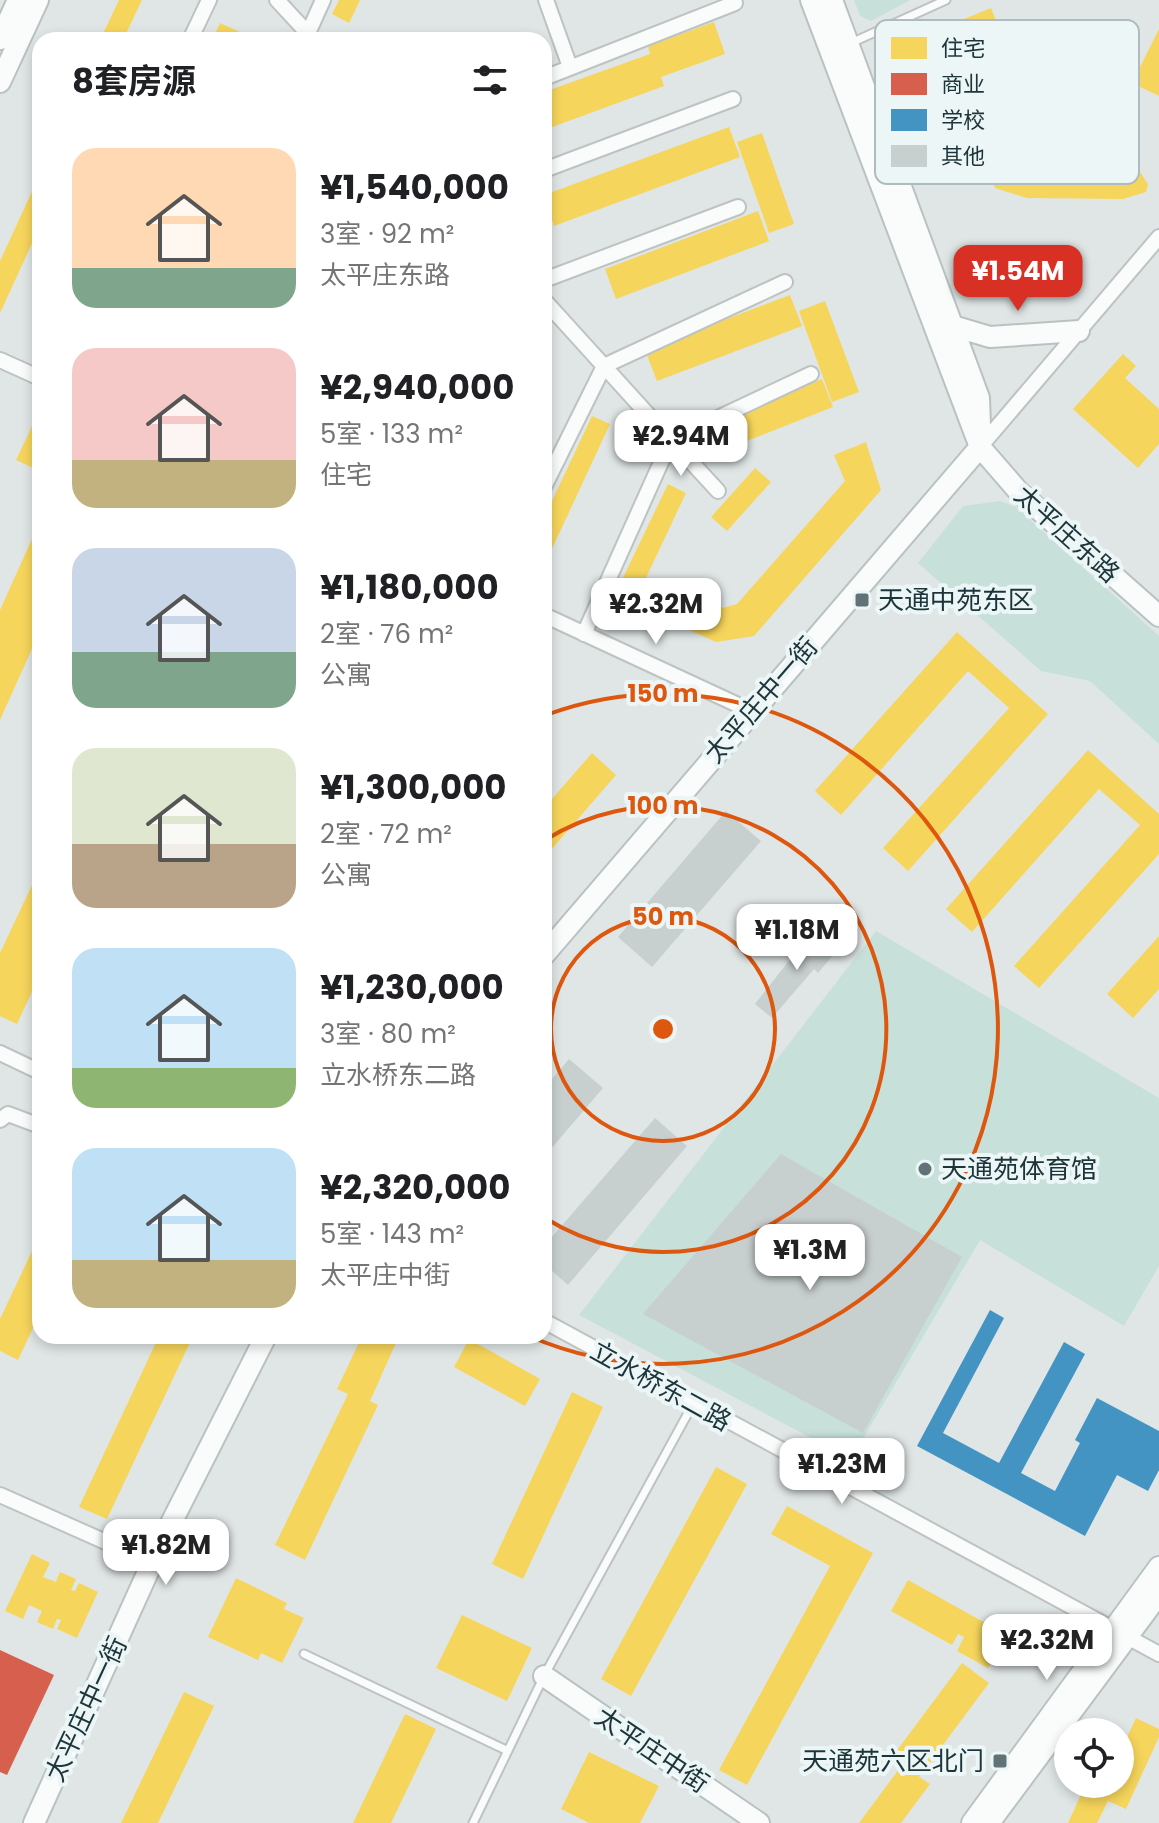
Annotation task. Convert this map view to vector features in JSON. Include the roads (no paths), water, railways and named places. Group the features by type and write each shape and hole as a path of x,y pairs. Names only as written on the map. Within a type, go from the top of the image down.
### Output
{"main road":[{"path":"0,39 18,0"},
{"path":"0,82 38,0"},
{"name":"太平庄东路","path":"811,0 875,169"},
{"path":"832,0 875,110"},
{"name":"太平庄东路","path":"881,184 980,447 1019,492 1159,616"},
{"path":"902,184 979,398 980,447"},
{"path":"953,326 990,337 1079,331"},
{"name":"太平庄中一街","path":"552,946 980,447"},
{"name":"太平庄中一街","path":"34,1823 153,1563 262,1344"},
{"path":"989,1823 1119,1634 1159,1567"},
{"path":"972,1823 1119,1634 1159,1594"},
{"name":"太平庄中街","path":"544,1676 759,1823"}],"street":[{"path":"194,32 209,0"},
{"path":"277,0 304,32"},
{"path":"311,32 323,0"},
{"path":"546,0 570,67"},
{"path":"552,75 735,3"},
{"path":"552,167 733,99"},
{"path":"552,277 738,207"},
{"path":"980,447 1159,237"},
{"path":"552,471 604,366 785,282"},
{"path":"552,309 718,491"},
{"path":"0,360 32,374"},
{"path":"584,634 671,440 811,374"},
{"path":"552,619 751,711"},
{"path":"0,1053 32,1068"},
{"path":"0,1120 8,1114 32,1123"},
{"name":"立水桥东二路","path":"552,1325 1159,1654"},
{"path":"0,1495 153,1563"}],"lane":[{"path":"902,20 946,0"},
{"path":"851,43 875,32"},
{"path":"473,1823 544,1676 693,1404"},
{"path":"304,1654 508,1751"}],"place":[{"name":"天通中苑东区","path":"862,600"},
{"name":"天通苑体育馆","path":"925,1169"},
{"name":"天通苑六区北门","path":"1000,1761"}]}
